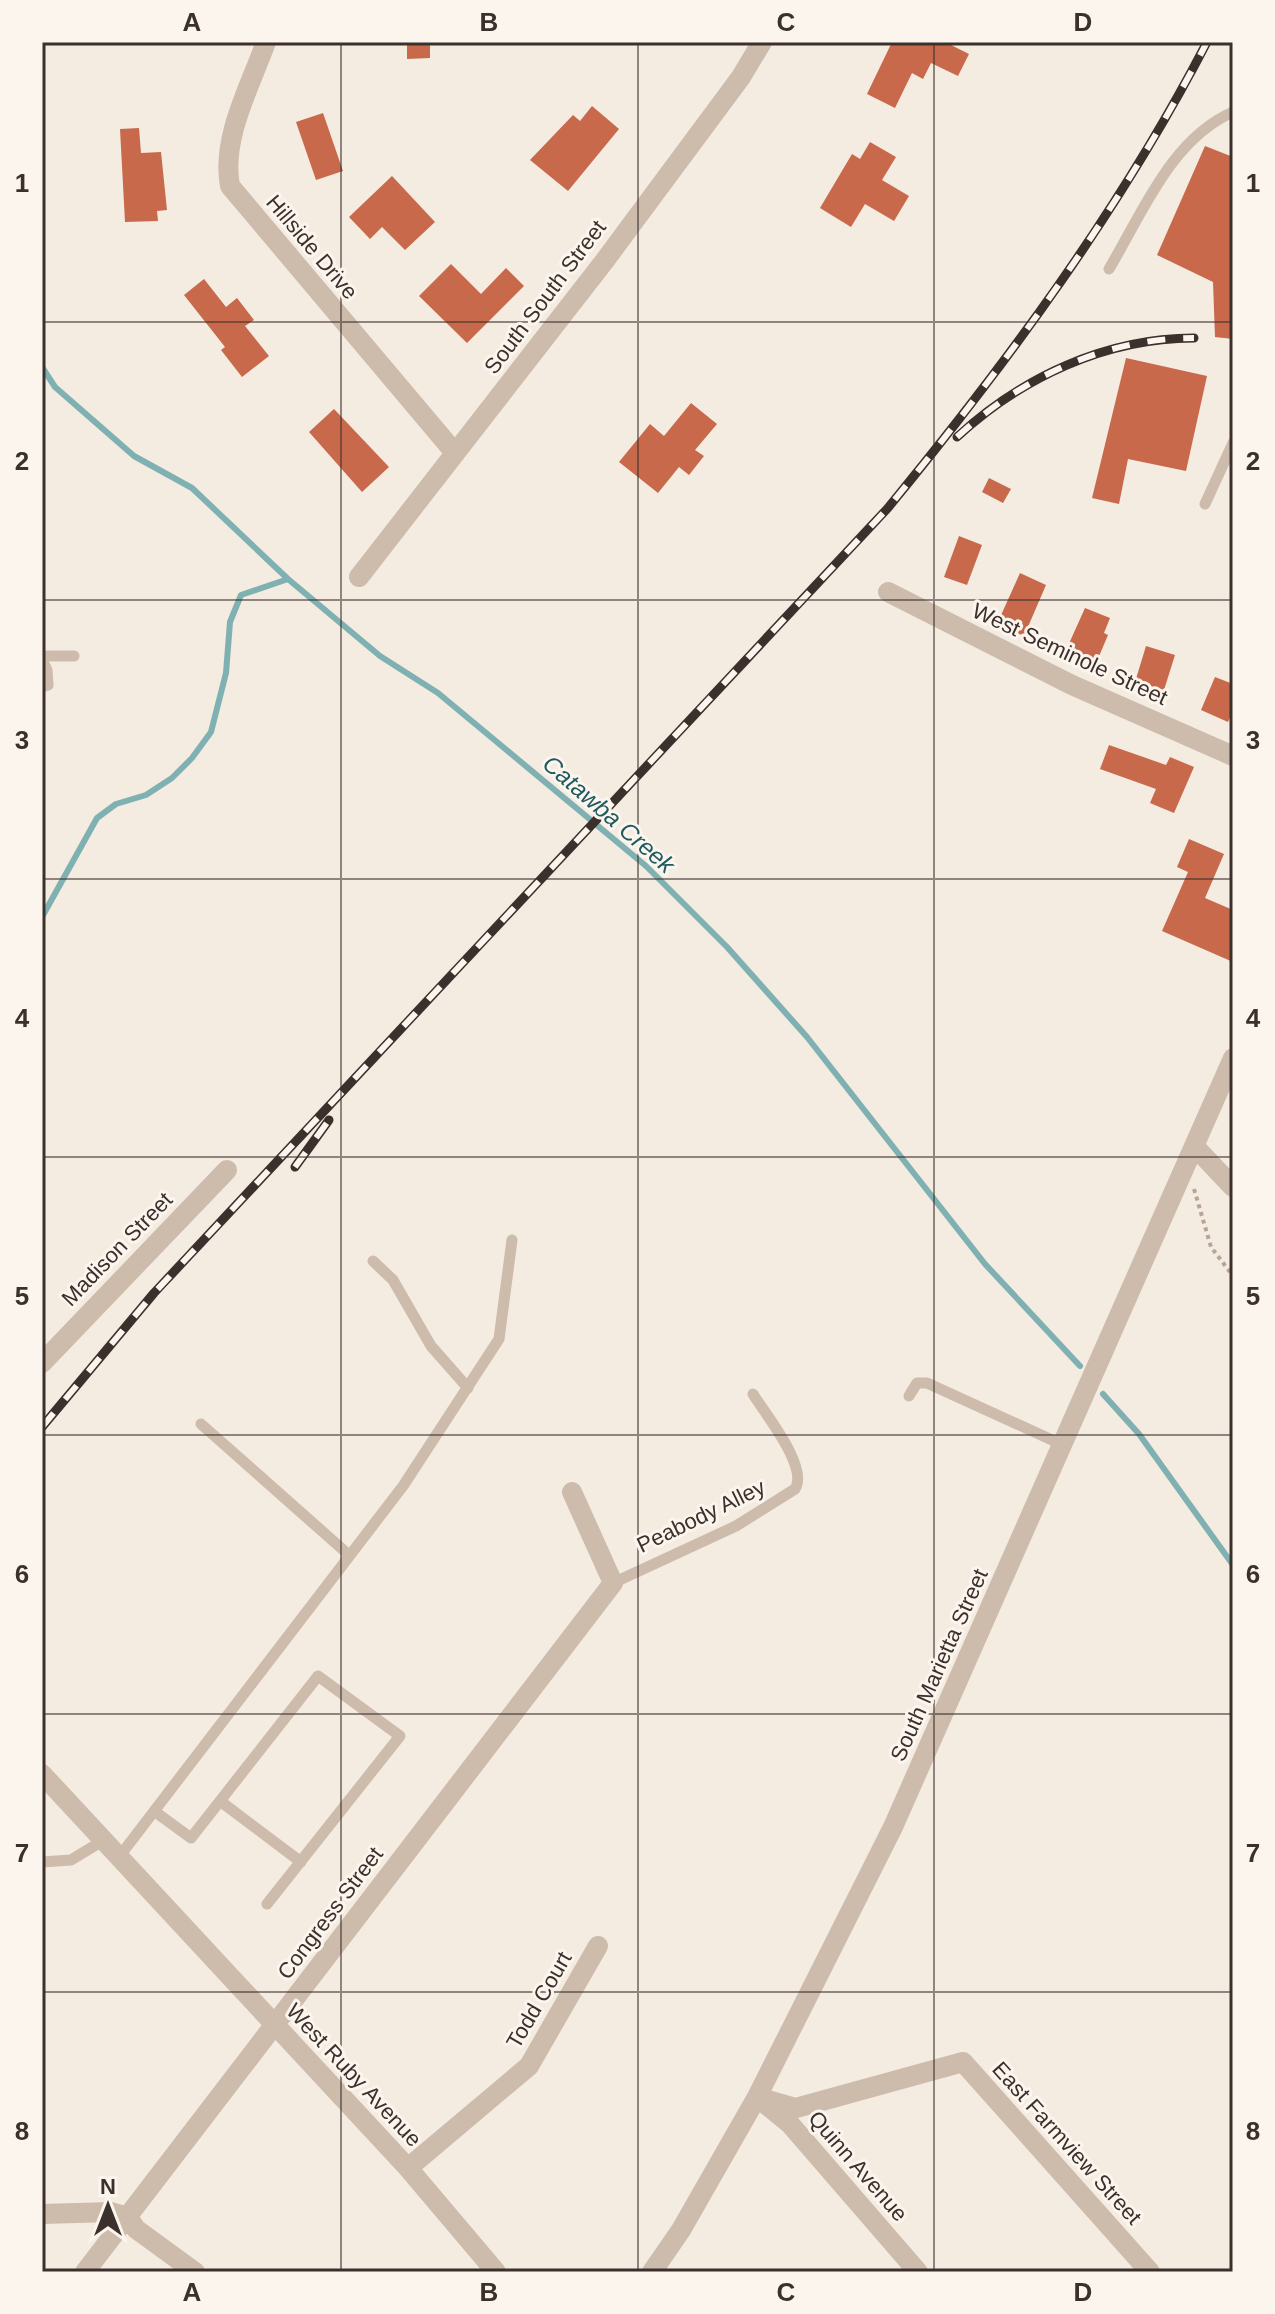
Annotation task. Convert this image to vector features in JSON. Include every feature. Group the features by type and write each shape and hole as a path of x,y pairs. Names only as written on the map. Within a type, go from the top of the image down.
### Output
{"street":[{"name":"Hillside Drive","path":"266,42 230,143 227,167 230,186 455,453"},
{"name":"South South Street","path":"359,577 741,77 762,42"},
{"name":"West Seminole Street","path":"888,592 1072,685 1233,756"},
{"name":"South Marietta Street","path":"652,2272 681,2230 757,2097 893,1827 1233,1058"},
{"path":"1195,1147 1233,1187"},
{"name":"Madison Street","path":"42,1363 227,1170"},
{"path":"572,1492 613,1583"},
{"name":"Congress Street","path":"85,2272 613,1583"},
{"name":"West Ruby Avenue","path":"42,1774 408,2168 496,2272"},
{"name":"Todd Court","path":"408,2168 529,2066 598,1946"},
{"name":"East Farmview Street","path":"757,2097 796,2108 963,2062 1150,2272"},
{"name":"Quinn Avenue","path":"757,2097 790,2124 918,2272"},
{"path":"42,2214 111,2212 128,2217 136,2229 195,2272"}],"lane":[{"path":"1109,269 1179,152 1210,122 1233,112"},
{"path":"1205,504 1233,443"},
{"path":"42,687 48,685 42,658 74,656"},
{"path":"119,1857 403,1486 468,1388 499,1339 512,1240"},
{"path":"373,1261 393,1280 431,1346 468,1388"},
{"path":"909,1396 917,1383 927,1383 1063,1445"},
{"name":"Peabody Alley","path":"613,1583 736,1526 795,1489 798,1483 797,1468 753,1394"},
{"path":"201,1424 349,1555"},
{"path":"154,1811 191,1838 318,1676 400,1736 267,1904"},
{"path":"220,1801 301,1862"},
{"path":"42,1862 71,1860 104,1840"}],"path":[{"path":"1181,1179 1199,1196 1202,1224 1211,1247 1233,1276"}],"building":[{"path":"407,42 430,42 430,58 407,59"},
{"path":"892,42 945,42 969,54 958,76 931,63 923,79 912,73 895,108 867,94"},
{"path":"592,106 619,129 568,191 530,160 573,115 580,121"},
{"path":"323,113 343,171 316,180 296,122"},
{"path":"139,128 141,153 161,152 167,210 157,211 158,221 125,222 120,129"},
{"path":"870,142 896,157 882,180 909,196 894,221 865,204 851,227 820,208 852,154 860,159"},
{"path":"1205,146 1233,157 1233,339 1215,337 1213,282 1157,255"},
{"path":"392,176 435,222 405,250 382,227 370,239 349,217"},
{"path":"451,264 481,294 506,268 524,286 467,343 419,296"},
{"path":"204,279 226,307 237,298 254,320 245,326 269,356 242,377 221,350 225,347 184,295"},
{"path":"1126,358 1207,376 1186,471 1128,459 1119,504 1092,498"},
{"path":"691,403 717,424 695,450 704,456 689,475 679,467 658,493 619,462 650,424 664,436"},
{"path":"334,409 389,467 362,492 309,432"},
{"path":"989,478 1011,489 1003,503 982,492"},
{"path":"959,536 982,545 967,585 944,577"},
{"path":"1020,573 1046,585 1024,636 997,624"},
{"path":"1085,608 1110,618 1104,633 1108,635 1097,661 1067,648"},
{"path":"1146,646 1175,655 1164,690 1135,682"},
{"path":"1215,677 1233,684 1233,711 1228,722 1201,710"},
{"path":"1109,745 1166,765 1170,757 1194,767 1174,813 1150,803 1156,789 1100,769"},
{"path":"1189,839 1224,854 1205,898 1233,910 1233,962 1162,931 1188,872 1177,867"}],"waterway":[{"name":"Catawba Creek","path":"42,367 55,387 134,456 192,488 288,579 380,656 438,693 646,866 727,947 807,1037 985,1264 1080,1366"},
{"path":"42,917 97,818 116,804 146,795 172,778 211,732 226,673 230,622 241,595 288,579"},
{"name":"Catawba Creek","path":"1103,1394 1139,1434 1233,1565"}],"railway":[{"path":"42,1427 154,1293 887,509 975,398 1059,284 1137,165 1207,42"},
{"path":"957,437 1009,397 1066,365 1128,345 1194,338"},
{"path":"295,1167 329,1120"}]}
